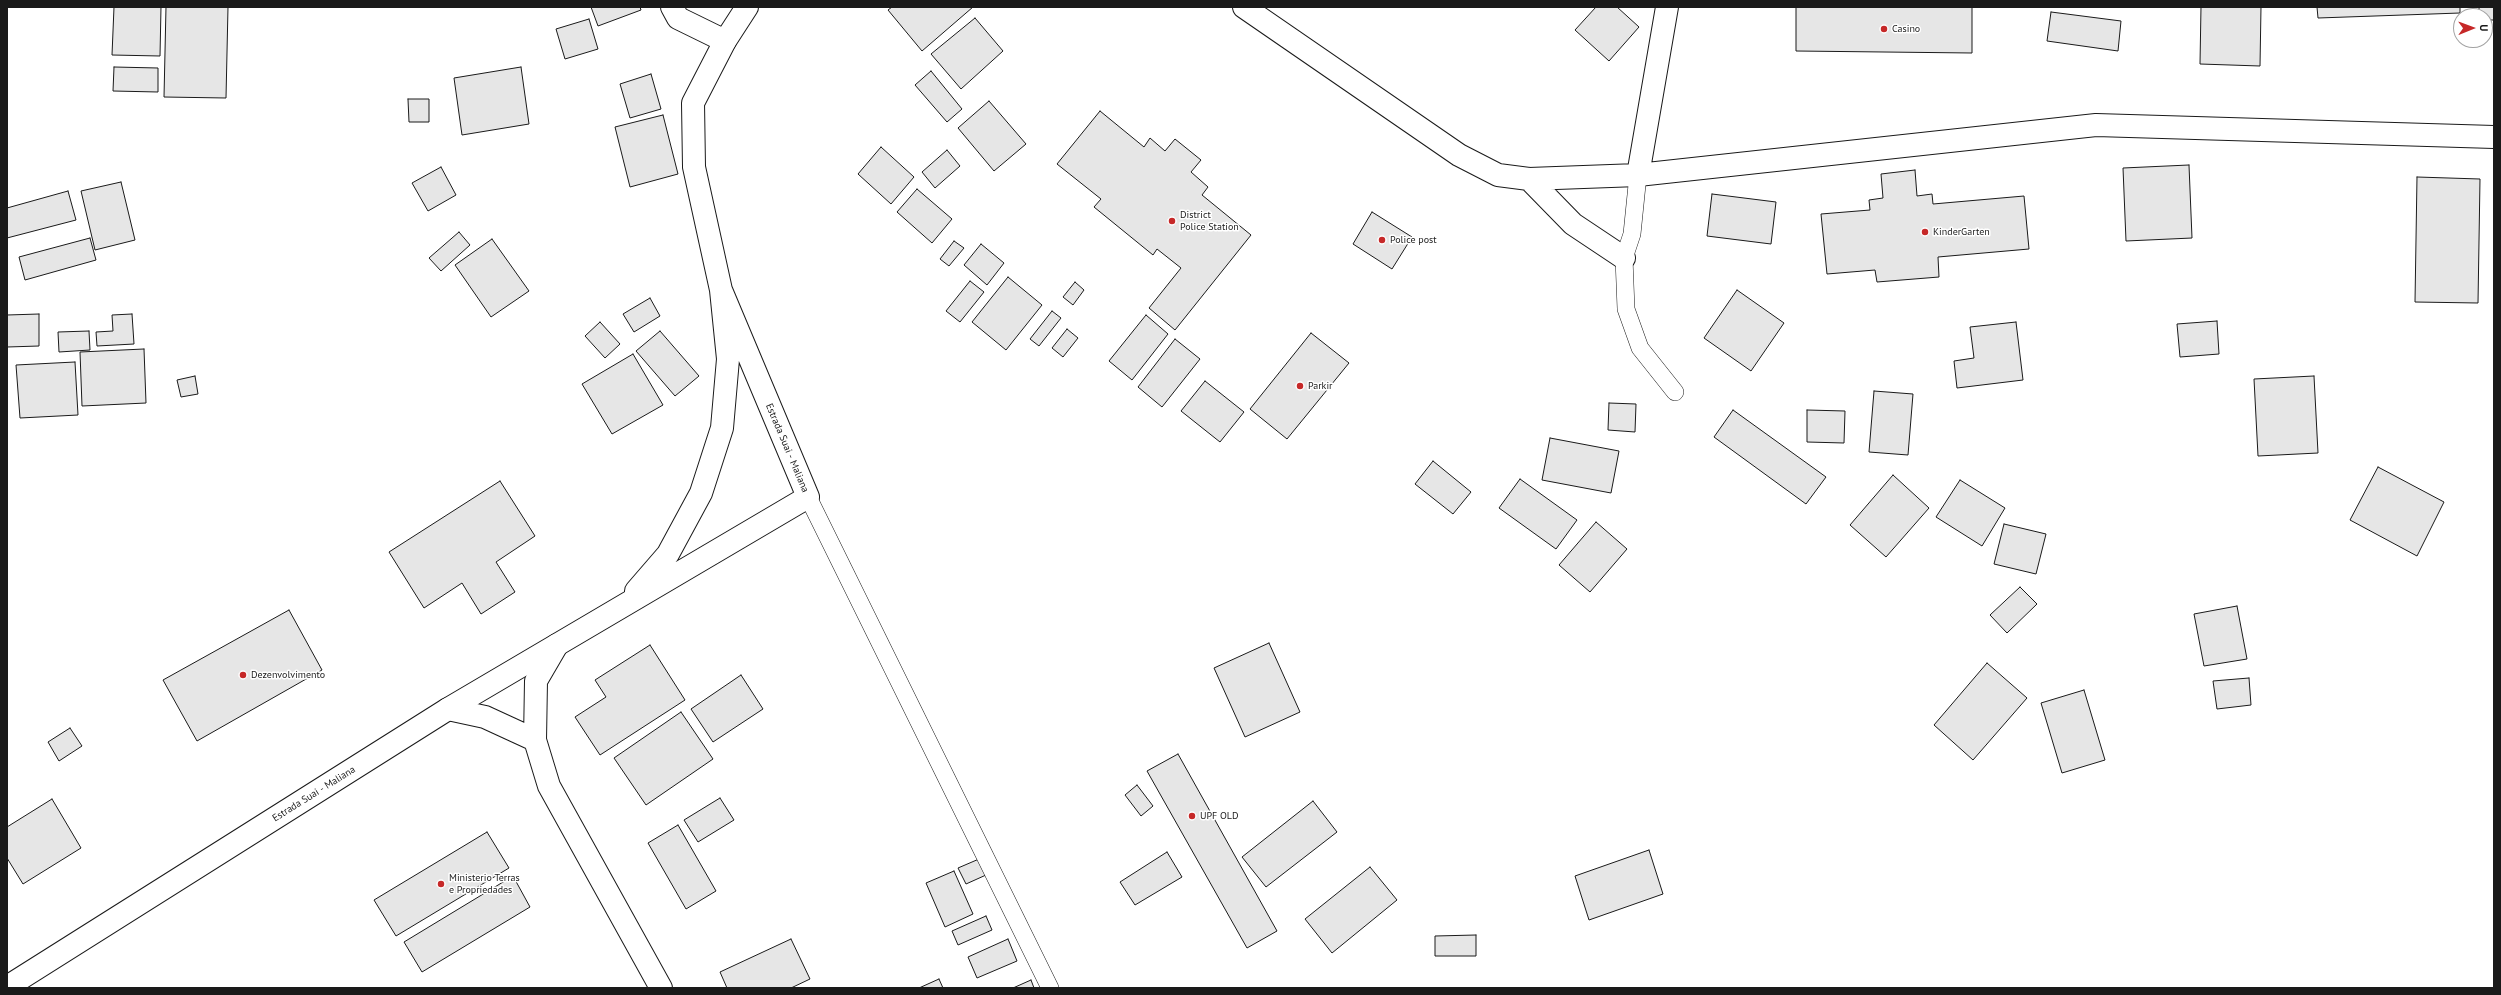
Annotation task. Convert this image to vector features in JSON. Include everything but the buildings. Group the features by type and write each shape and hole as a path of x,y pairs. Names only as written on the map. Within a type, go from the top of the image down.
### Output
{"street":[{"path":"672,7 678,18 725,41"},
{"name":"Estrada Suai - Maliana","path":"623,606 668,554 701,493 720,435 728,359 721,290 694,166 692,103 725,41 747,7"},
{"path":"1244,7 1459,155 1498,175 1529,179 1638,175 2096,125 2494,137"},
{"path":"1638,175 1668,7"},
{"path":"1529,179 1574,224 1624,258"},
{"name":"Estrada Suai - Maliana","path":"7,987 448,709 808,497 721,290"},
{"path":"557,644 536,681 535,740 549,786 662,988"},
{"path":"448,709 485,717 535,740"}],"lane":[{"path":"1638,175 1632,234 1624,258 1626,309 1640,348 1675,392"},
{"path":"808,497 1050,988"}],"place":[{"name":"Casino","path":"1884,29"},
{"name":"District Police Station","path":"1172,221"},
{"name":"KinderGarten","path":"1925,232"},
{"name":"Police post","path":"1382,240"},
{"name":"Parkir","path":"1300,386"},
{"name":"Dezenvolvimento","path":"243,675"},
{"name":"UPF OLD","path":"1192,816"},
{"name":"Ministerio Terras e Propriedades","path":"441,884"}]}
